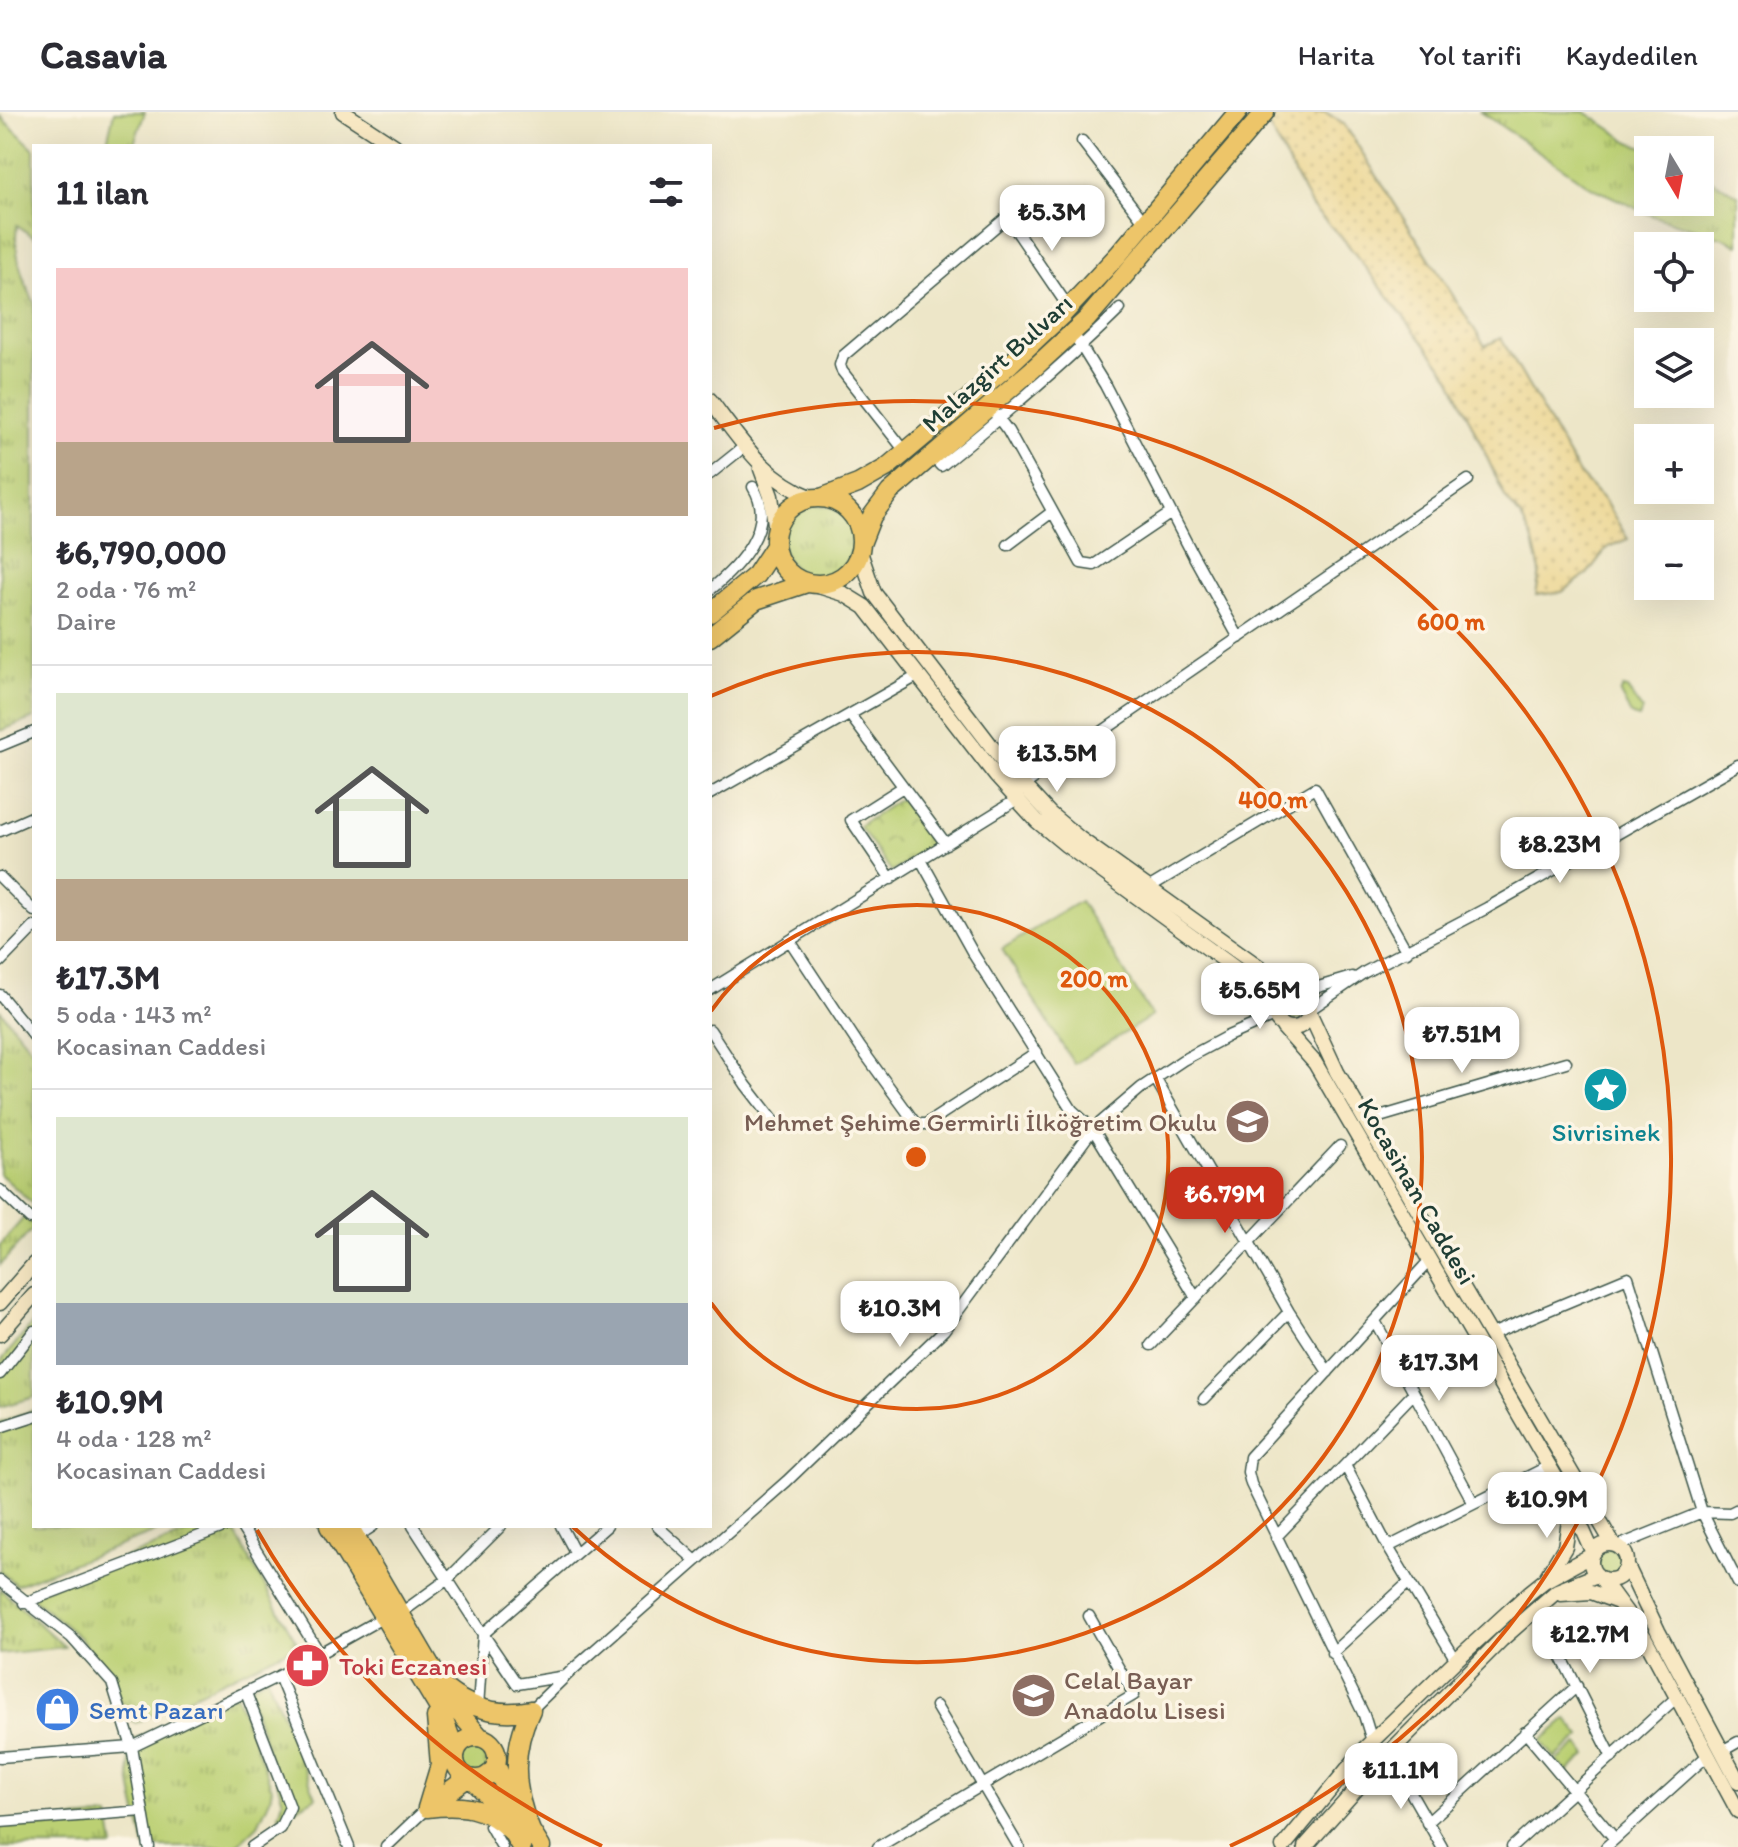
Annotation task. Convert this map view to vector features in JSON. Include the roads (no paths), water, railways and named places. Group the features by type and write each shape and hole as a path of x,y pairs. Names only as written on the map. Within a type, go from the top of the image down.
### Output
{"highway":[{"name":"Malazgirt Bulvarı","path":"817,498 872,476 1010,364 1069,308 1238,112"},
{"name":"Malazgirt Bulvarı","path":"861,548 868,525 883,499 932,456 995,413 1078,340 1104,301 1265,112"},
{"path":"712,611 756,575 786,511 799,502 817,498 836,501 848,510 860,529 861,548 854,565 844,576 830,583 811,584 756,600 712,635"},
{"path":"775,538 783,567 794,577 811,584"},
{"path":"330,1528 392,1615 437,1691 482,1738 493,1745 506,1791 541,1847"},
{"path":"353,1532 392,1615"},
{"path":"437,1691 478,1707 503,1712 531,1710"},
{"path":"437,1691 459,1771 494,1802 511,1842"},
{"path":"427,1808 441,1757 437,1691"},
{"path":"427,1808 465,1740 482,1738 531,1710"},
{"path":"427,1808 470,1778 487,1776 522,1728 531,1710"},
{"path":"522,1728 516,1775 522,1809 531,1831"},
{"path":"427,1808 472,1807 491,1815 511,1842"}],"main road":[{"path":"343,112 392,144"},
{"path":"712,403 757,462 785,485 817,498"},
{"path":"757,462 771,496 775,538"},
{"name":"Kocasinan Caddesi","path":"861,548 874,593 1020,793 1296,992"},
{"name":"Kocasinan Caddesi","path":"811,584 844,594 865,607 919,675 1066,845 1254,985 1315,1063 1571,1504 1593,1554"},
{"path":"1296,992 1308,1000 1310,1012 1306,1023 1298,1028 1277,1018 1278,998 1296,992"},
{"name":"Kocasinan Caddesi","path":"1310,1012 1329,1057 1489,1335 1616,1545"},
{"path":"0,1303 32,1266"},
{"path":"0,1334 32,1297"},
{"path":"1544,1581 1565,1547 1571,1522 1571,1504"},
{"path":"1283,1847 1368,1745 1456,1660 1544,1581 1593,1554 1600,1546 1616,1545 1627,1557 1627,1566 1715,1753 1738,1811"},
{"path":"1593,1554 1592,1567 1625,1607 1677,1697 1738,1781"},
{"path":"1305,1847 1384,1758 1501,1640 1543,1603 1564,1587 1599,1576 1614,1579 1627,1566"},
{"path":"1543,1603 1568,1592 1591,1592 1625,1607"},
{"path":"1368,1745 1379,1741 1385,1744 1387,1751 1384,1758"}],"street":[{"path":"1082,141 1145,223"},
{"path":"905,451 842,371 840,362 843,356 1007,217 1069,308"},
{"path":"1120,309 1078,340 1239,638"},
{"path":"995,413 1078,561 1087,566 1094,565 1171,513"},
{"path":"712,472 745,446"},
{"path":"714,988 946,844 1468,480"},
{"path":"712,588 738,566 755,537 760,510 758,494 753,487"},
{"path":"1008,545 1052,512"},
{"path":"712,793 919,675"},
{"path":"850,715 946,844"},
{"path":"0,746 32,733"},
{"path":"1296,992 1365,972 1407,952 1738,765"},
{"path":"891,879 851,820 903,787"},
{"path":"1148,888 1315,788 1407,952"},
{"path":"0,831 32,817"},
{"path":"921,860 974,955 1072,1110 1093,1129 1196,1298"},
{"path":"0,877 32,909"},
{"path":"0,962 32,929"},
{"path":"790,941 860,1047 916,1124 926,1124 1037,1052"},
{"path":"1310,1012 1365,972"},
{"path":"0,995 32,1034"},
{"path":"531,1710 787,1481 944,1330 1093,1129 1155,1078 1205,1047 1277,1018"},
{"path":"712,1033 777,1125"},
{"path":"1366,1121 1566,1062"},
{"path":"1155,1078 1289,1312 1328,1372"},
{"path":"1151,1345 1340,1146"},
{"path":"0,1190 30,1219"},
{"path":"1368,1745 1364,1715 1276,1537 1248,1472 1250,1457 1429,1261"},
{"path":"1489,1335 1628,1277 1702,1512 1738,1583"},
{"path":"1204,1399 1289,1312"},
{"path":"1375,1321 1473,1502"},
{"path":"0,1374 32,1334"},
{"path":"1276,1537 1414,1393"},
{"path":"0,1427 32,1417"},
{"path":"1345,1465 1408,1583 1456,1660"},
{"path":"1388,1547 1549,1466"},
{"path":"1616,1545 1702,1512 1730,1513 1738,1509"},
{"path":"24,1603 221,1528"},
{"path":"242,1528 320,1654"},
{"path":"414,1528 517,1684 566,1676"},
{"path":"0,1757 132,1747 246,1693 392,1615 448,1579 499,1528"},
{"path":"562,1528 575,1552"},
{"path":"478,1707 483,1634 605,1528"},
{"path":"659,1528 696,1561"},
{"path":"0,1581 24,1603 71,1637 112,1683 132,1747 149,1847"},
{"path":"1332,1653 1408,1583"},
{"path":"1543,1603 1577,1686 1612,1757"},
{"path":"878,1847 1134,1695 1089,1616"},
{"path":"279,1676 349,1847"},
{"path":"1427,1823 1577,1686"},
{"path":"246,1693 290,1807 280,1828 252,1847"},
{"path":"1512,1847 1677,1697"},
{"path":"936,1706 1019,1847"},
{"path":"1525,1732 1574,1791 1611,1843 1715,1753 1738,1742"},
{"path":"1384,1758 1410,1791 1442,1847"},
{"path":"386,1847 427,1808"},
{"path":"0,1822 143,1811"},
{"path":"490,1826 511,1842"}],"place":[{"name":"Sivrisinek","path":"1606,1089"},
{"name":"Mehmet Şehime Germirli İlköğretim Okulu","path":"1248,1122"},
{"name":"Toki Eczanesi","path":"308,1666"},
{"name":"Celal Bayar Anadolu Lisesi","path":"1033,1695"},
{"name":"Semt Pazarı","path":"58,1710"}]}
